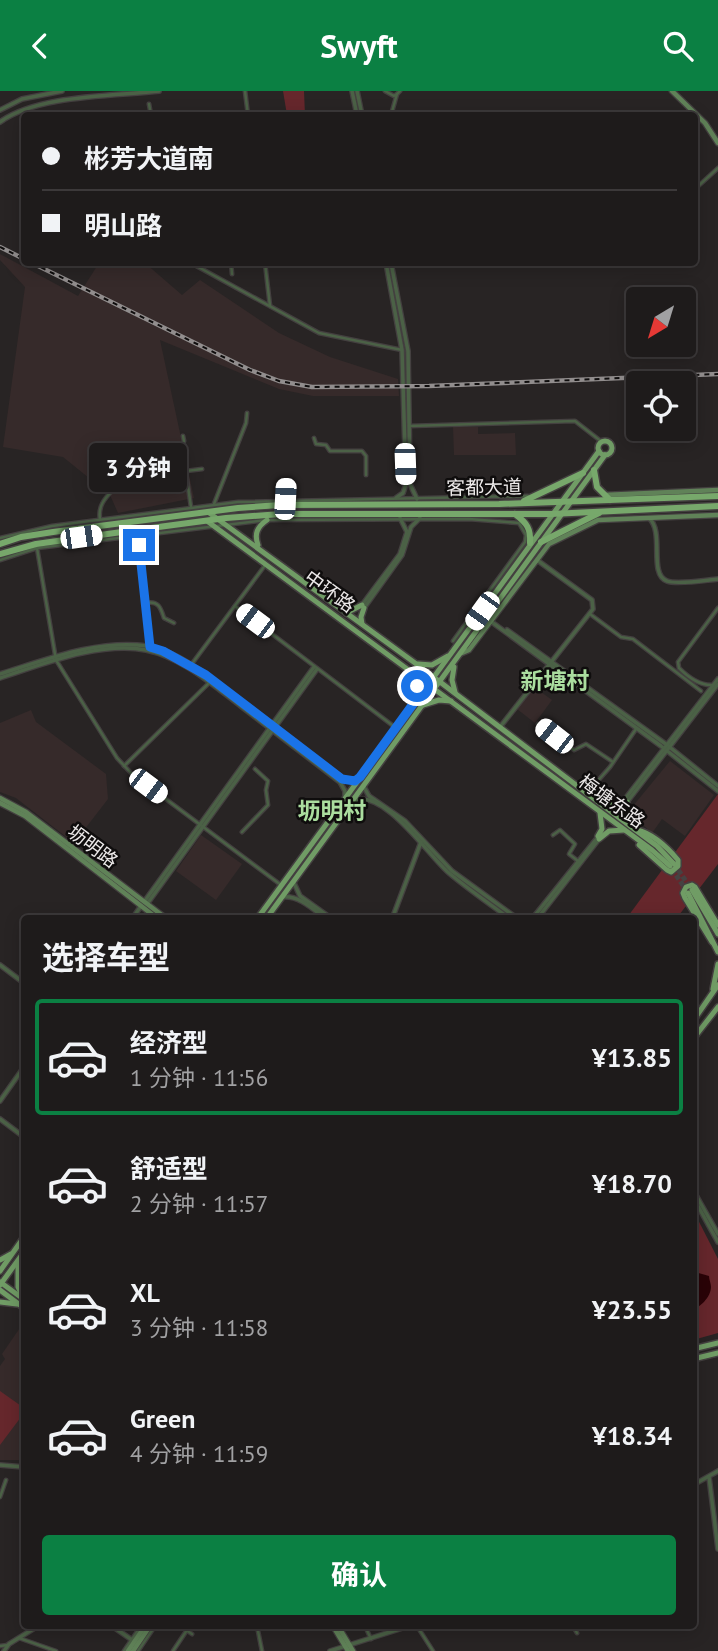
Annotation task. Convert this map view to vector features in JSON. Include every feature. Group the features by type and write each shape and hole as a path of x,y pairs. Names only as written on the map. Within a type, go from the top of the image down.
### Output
{"highway":[{"path":"594,470 597,487 611,501"},
{"path":"522,503 583,473"},
{"path":"668,498 688,491"},
{"name":"客都大道","path":"0,542 117,523 264,506 499,504 718,496"},
{"path":"368,504 378,498"},
{"path":"443,498 453,503"},
{"path":"295,505 304,499"},
{"path":"625,500 625,510"},
{"path":"499,504 499,513"},
{"path":"264,506 266,517"},
{"name":"客都大道","path":"0,554 173,525 210,523 218,519 225,521 266,517 450,513 551,514 704,506 718,508"},
{"path":"541,542 602,511"},
{"path":"441,518 450,513"},
{"path":"513,513 526,523 530,531 530,543"},
{"path":"117,523 129,515"},
{"path":"171,516 173,525"},
{"path":"25,537 37,546 44,533"}],"main road":[{"path":"673,91 694,112"},
{"path":"698,116 718,143"},
{"path":"260,915 396,728 431,686 449,655 551,514 602,453 611,452 612,447 607,441 598,446 602,453"},
{"path":"490,619 541,542 594,470 602,453"},
{"path":"603,495 718,490"},
{"path":"225,534 225,521 238,508"},
{"path":"208,512 218,519"},
{"path":"431,686 440,682 549,544 593,521 603,519 718,515"},
{"path":"259,548 256,534 266,517"},
{"name":"中环路","path":"225,521 440,682"},
{"name":"中环路","path":"210,523 431,686"},
{"path":"346,613 363,606"},
{"path":"362,624 363,606"},
{"path":"415,663 432,665 449,655"},
{"path":"454,664 452,680 457,695"},
{"path":"269,915 364,785 418,703 417,686 411,671"},
{"name":"梅塘东路","path":"431,686 672,865 657,846 440,682"},
{"path":"418,703 452,701"},
{"name":"坜明路","path":"0,800 161,915"},
{"path":"599,803 619,805 626,801 626,814 632,827 660,842 678,860 678,866 671,872 667,870 633,837"},
{"path":"598,838 602,829 600,813"},
{"path":"598,838 609,831 624,830"},
{"path":"696,915 683,893 686,887 692,885 718,925"},
{"path":"712,941 690,891 718,934"},
{"name":"坜明路","path":"144,904 154,915"},
{"path":"697,917 718,952"},
{"path":"712,993 718,964"},
{"path":"697,1015 718,985"},
{"path":"697,1034 718,1008"},
{"path":"0,1271 21,1241"},
{"path":"0,1260 13,1252"},
{"path":"21,1256 0,1285 21,1302"},
{"path":"18,1261 17,1281 21,1296"},
{"path":"0,1302 21,1303"},
{"path":"697,1348 718,1343"},
{"path":"697,1358 718,1353"},
{"path":"128,1651 143,1629"},
{"path":"128,1651 143,1629"},
{"path":"337,1629 349,1649"}],"street":[{"path":"0,110 22,99 62,91"},
{"path":"0,122 8,116 48,102 159,91"},
{"path":"245,91 248,112"},
{"path":"355,91 359,112"},
{"path":"386,91 394,96 399,92"},
{"path":"392,112 399,92"},
{"path":"149,104 150,112"},
{"path":"698,186 718,168"},
{"path":"197,266 319,333 402,350"},
{"path":"231,266 232,274"},
{"path":"265,266 270,306"},
{"path":"388,266 402,350 408,484 417,499"},
{"path":"389,266 408,351 408,484 396,498"},
{"path":"214,504 218,490 225,481 246,423 247,413"},
{"path":"409,426 575,421 602,442"},
{"path":"183,436 182,446 191,507"},
{"path":"314,438 316,444 326,445 330,451 362,451 366,456 366,475"},
{"path":"186,471 202,468"},
{"path":"285,499 286,481"},
{"path":"100,519 102,503 112,491"},
{"path":"0,542 35,529 214,504 285,499 535,496"},
{"path":"266,517 441,518 513,521 523,527 526,535 524,542 453,641"},
{"path":"664,517 658,524 657,534 659,573 664,579 718,579"},
{"path":"363,606 402,555 409,532 420,518"},
{"path":"649,518 654,523 657,534"},
{"path":"400,519 409,532"},
{"path":"0,560 37,546 129,537 225,521"},
{"path":"148,534 141,539 139,545 150,647"},
{"path":"129,537 139,545"},
{"path":"37,546 56,658 117,758 201,826 281,885"},
{"path":"499,728 593,609 592,600 536,560"},
{"path":"191,665 266,564"},
{"path":"146,603 154,602 160,607 164,618 174,623"},
{"path":"235,607 396,728"},
{"path":"711,685 702,685 686,675 679,668 678,662 718,608"},
{"path":"590,614 621,638 633,639 701,691"},
{"path":"490,619 667,748 718,789"},
{"path":"0,676 56,658 120,645 150,647 191,665 272,728 340,782 345,791 344,799"},
{"path":"56,658 118,648 147,650 188,668 342,779 355,781 360,777"},
{"path":"135,915 316,668"},
{"path":"626,801 718,682"},
{"path":"124,766 209,683"},
{"path":"538,724 574,750 586,744 613,762"},
{"path":"587,794 636,729"},
{"path":"242,832 268,805 268,781 255,769"},
{"path":"364,785 369,798"},
{"path":"352,802 359,798 369,798 395,812 452,871 510,915"},
{"path":"553,835 560,830 573,840 575,844 569,854 578,861"},
{"path":"538,915 598,838"},
{"path":"539,915 598,838"},
{"path":"393,915 421,841"},
{"path":"294,881 293,886 299,898 321,915"},
{"path":"282,897 291,895 299,898 326,915"},
{"path":"0,965 21,981"},
{"path":"0,1101 21,1071"},
{"path":"0,1119 21,1135"},
{"path":"697,1197 718,1234"},
{"path":"697,1204 718,1242"},
{"path":"0,1465 21,1467"},
{"path":"697,1483 718,1471"},
{"path":"709,1477 718,1549"},
{"path":"0,1497 6,1480"},
{"path":"4,1651 8,1645 33,1629"},
{"path":"116,1629 135,1642"},
{"path":"128,1651 143,1629"},
{"path":"138,1651 153,1629"},
{"path":"258,1629 262,1651"},
{"path":"366,1629 371,1639"},
{"path":"330,1651 349,1649 400,1629"},
{"path":"418,1629 433,1651"},
{"path":"575,1629 577,1633"},
{"path":"173,1651 187,1630 191,1634"},
{"path":"18,1638 56,1651"},
{"path":"0,1646 8,1645"}],"shaded area":[{"path":"283,91 304,91 305,112 286,112"},
{"path":"0,254 78,296 97,266 148,266 182,295 200,280 279,333 330,357 398,379 399,396 313,396 279,389 160,340 194,498 118,513 110,495 63,457 3,447 25,287 0,260"},
{"path":"453,427 478,427 478,434 515,433 516,455 454,455"},
{"path":"534,687 552,700 535,723 517,709"},
{"path":"31,710 36,722 106,774 108,799 74,843 16,798 0,792 0,723"},
{"path":"670,761 714,795 685,836 662,819 652,833 633,816 633,806"},
{"path":"718,794 718,864 679,915 629,915"},
{"path":"201,835 242,864 216,900 176,871"},
{"path":"697,1218 718,1259 718,1333 697,1339"},
{"path":"697,1273 709,1276 711,1287 697,1308"},
{"path":"21,1326 21,1460 0,1460 0,1366 5,1359 2,1354"},
{"path":"0,1391 21,1406 21,1417 0,1445"}],"tunnel":[{"path":"674,864 690,887"},
{"path":"672,869 686,890"}],"railway":[{"path":"0,247 21,258"},
{"path":"38,266 250,370 279,381 312,387 429,386 718,374"}],"district":[{"name":"新塘村","path":"555,681"},
{"name":"坜明村","path":"332,811"}],"route":[{"path":"139,545 150,647 191,665 206,675 342,779 355,781 360,777 416,700 417,686"}]}
